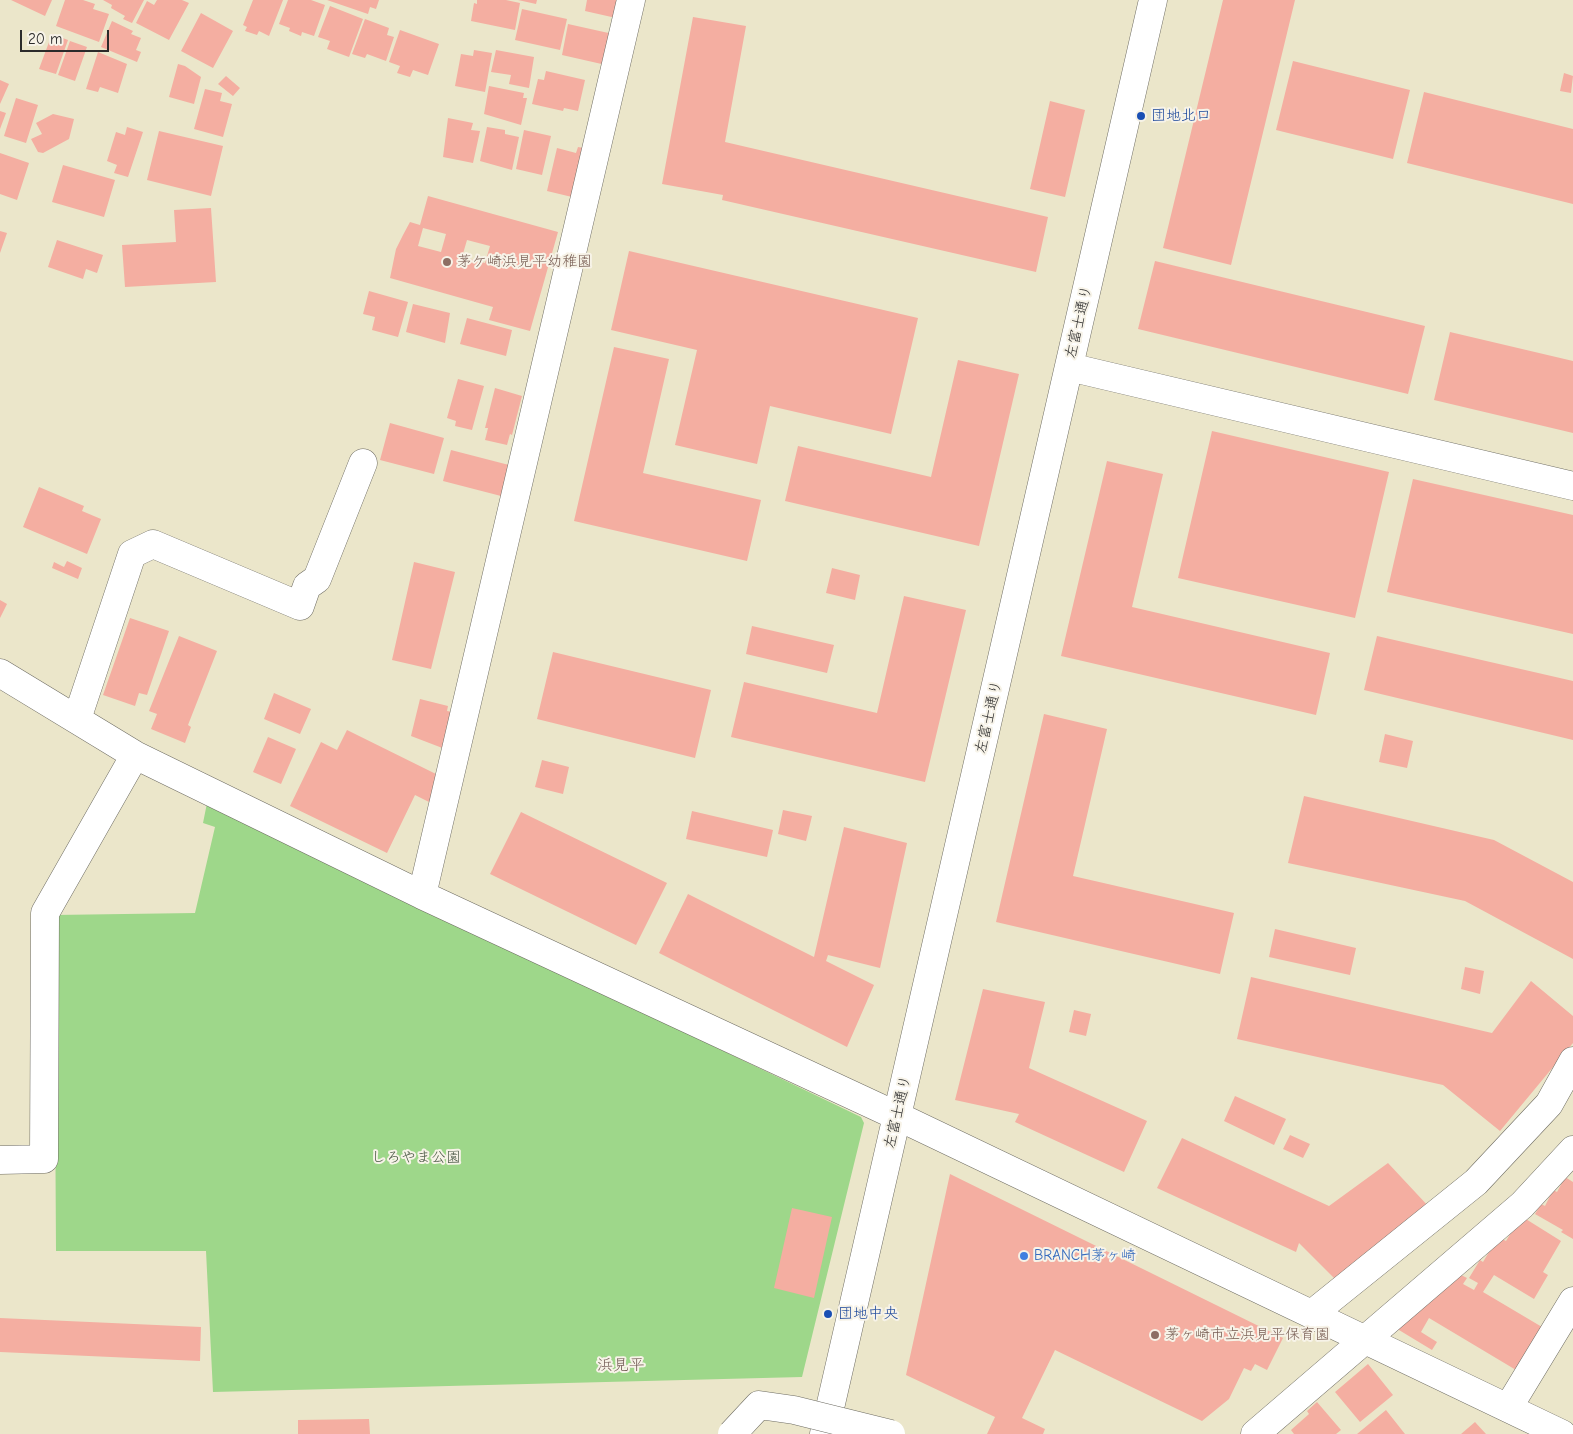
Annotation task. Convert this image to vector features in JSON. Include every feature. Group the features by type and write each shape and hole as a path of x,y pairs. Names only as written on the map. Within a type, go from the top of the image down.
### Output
{"street":[{"path":"422,895 631,0"},
{"name":"左富士通り","path":"824,1434 1154,0"},
{"path":"1069,367 1573,486"},
{"path":"77,719 132,554 153,544 300,606 307,586 317,579 363,463"},
{"path":"0,673 134,756 422,895 897,1116 1562,1434"},
{"path":"0,1160 44,1159 45,913 134,756"},
{"path":"1312,1314 1476,1182 1549,1104 1573,1061"},
{"path":"1255,1434 1522,1205 1573,1150"},
{"path":"1508,1408 1573,1301"},
{"path":"732,1434 759,1405 794,1410 891,1434"}],"green space":[{"name":"しろやま公園","path":"207,803 861,1117 864,1123 802,1377 213,1392 206,1251 56,1251 54,915 195,913 215,827 203,823"}],"building":[{"path":"11,0 52,0 45,16"},
{"path":"65,0 83,0 95,4 93,9 109,14 99,42 56,26"},
{"path":"103,0 144,0 132,23 123,19 125,16 111,8 112,5"},
{"path":"157,0 182,0 189,3 169,40 136,23 147,1 154,5"},
{"path":"253,0 283,0 269,36 259,31 257,35 245,31 247,27 243,25"},
{"path":"288,0 311,0 325,5 314,36 302,32 301,36 289,31 290,28 279,24"},
{"path":"327,0 379,0 376,9 370,7 368,14"},
{"path":"477,0 506,0 520,3 515,30 471,21 474,3 477,4"},
{"path":"518,0 537,0 536,4"},
{"path":"587,0 620,0 616,18 585,11"},
{"path":"1223,0 1295,0 1231,265 1163,248"},
{"path":"330,6 363,19 349,57 327,49 330,41 318,37"},
{"path":"522,9 567,19 560,50 515,40"},
{"path":"201,13 233,31 213,68 181,51"},
{"path":"693,17 746,26 725,142 1048,217 1036,272 722,200 723,195 662,184"},
{"path":"365,19 389,28 387,35 394,37 386,61 367,54 365,58 352,54"},
{"path":"112,21 133,31 131,34 141,38 136,50 141,52 137,62 101,47"},
{"path":"568,24 613,34 606,65 562,55"},
{"path":"400,30 439,44 428,75 413,70 410,77 397,73 400,66 389,62"},
{"path":"52,34 68,40 56,74 39,69"},
{"path":"70,41 87,47 75,81 58,75"},
{"path":"474,50 492,53 485,92 455,86 461,54 473,56"},
{"path":"496,50 534,57 529,88 509,84 511,75 491,72"},
{"path":"98,52 127,64 118,93 100,87 98,92 86,89"},
{"path":"1293,61 1410,90 1393,159 1276,130"},
{"path":"178,64 185,66 201,77 194,104 169,97"},
{"path":"546,71 585,80 578,111 564,108 563,111 532,104 538,79 544,80"},
{"path":"1564,73 1573,76 1571,93 1560,91"},
{"path":"226,76 240,88 233,96 218,84"},
{"path":"0,80 9,84 0,104"},
{"path":"489,86 524,93 523,98 527,98 521,125 484,114"},
{"path":"205,89 222,93 220,101 232,104 223,137 194,129"},
{"path":"1424,92 1573,129 1573,204 1407,163"},
{"path":"16,98 38,105 26,143 4,136"},
{"path":"1050,101 1085,110 1065,197 1030,189"},
{"path":"0,111 6,113 0,129"},
{"path":"53,114 74,119 69,139 43,153 38,152 31,139 42,134 36,123"},
{"path":"448,118 473,123 471,130 480,131 473,163 443,157"},
{"path":"127,127 143,132 128,177 114,173 117,165 107,161 116,132 125,135"},
{"path":"487,127 505,130 505,134 519,137 512,170 480,161"},
{"path":"524,130 551,136 542,175 516,169"},
{"path":"159,131 223,146 211,196 147,180"},
{"path":"578,147 589,149 572,197 547,191 557,148 576,153"},
{"path":"0,153 29,163 17,200 0,194"},
{"path":"63,165 115,180 104,217 52,202"},
{"path":"428,196 558,232 530,331 489,320 493,307 390,278 396,249 410,222 420,225","holes":["423,228 446,234 441,252 418,246","467,240 490,246 485,263 462,257"]},
{"path":"211,208 216,282 125,287 122,245 176,242 174,210"},
{"path":"0,231 7,233 0,253"},
{"path":"57,240 103,255 97,273 86,269 83,279 48,267"},
{"path":"629,251 918,318 891,434 770,406 757,464 675,445 697,350 611,330"},
{"path":"1155,261 1425,326 1408,394 1138,329"},
{"path":"369,291 408,302 398,337 372,330 375,317 363,314"},
{"path":"413,304 450,313 445,343 406,332"},
{"path":"467,318 512,330 506,356 460,344"},
{"path":"1450,332 1573,361 1573,433 1434,400"},
{"path":"614,347 669,359 643,473 761,500 747,561 574,521"},
{"path":"958,360 1019,374 979,546 785,501 798,446 931,477"},
{"path":"458,379 484,386 472,430 455,426 456,421 447,418"},
{"path":"495,388 522,396 512,435 510,434 507,445 485,440 488,428 485,428"},
{"path":"390,423 444,438 434,474 380,460"},
{"path":"1212,431 1389,472 1355,618 1178,578"},
{"path":"451,450 509,465 501,496 443,481"},
{"path":"1107,461 1163,474 1132,607 1330,653 1316,715 1061,656"},
{"path":"1413,479 1573,515 1573,634 1387,592"},
{"path":"39,487 84,506 82,511 101,519 87,554 23,527"},
{"path":"67,561 82,568 78,579 52,568 54,562 64,567"},
{"path":"414,562 455,572 431,669 392,660"},
{"path":"832,568 860,575 855,600 826,593"},
{"path":"904,596 966,610 925,782 731,737 744,682 877,713"},
{"path":"0,600 7,604 0,618"},
{"path":"130,618 169,631 147,695 139,693 135,706 103,695"},
{"path":"752,626 834,645 827,673 746,654"},
{"path":"179,636 217,651 188,725 191,727 185,743 151,729 157,714 149,711"},
{"path":"1377,636 1573,681 1573,740 1364,690"},
{"path":"553,652 711,690 695,758 537,719"},
{"path":"274,693 311,709 300,734 264,719"},
{"path":"420,699 448,706 447,711 453,712 445,749 411,736"},
{"path":"1044,714 1107,729 1073,876 1234,913 1220,974 996,922"},
{"path":"347,730 440,776 431,803 415,795 387,853 290,806 321,742 337,750"},
{"path":"1385,734 1413,741 1407,768 1379,762"},
{"path":"268,737 296,749 281,784 253,772"},
{"path":"542,760 569,767 563,794 535,787"},
{"path":"1304,796 1494,840 1573,882 1573,959 1465,901 1288,863"},
{"path":"783,810 812,816 806,841 778,834"},
{"path":"692,811 773,830 767,857 686,839"},
{"path":"521,812 667,883 636,945 490,874"},
{"path":"844,827 907,843 880,968 828,955 826,961 874,985 847,1047 659,953 688,894 814,957"},
{"path":"1275,929 1356,948 1350,975 1269,957"},
{"path":"1465,967 1484,971 1480,994 1461,989"},
{"path":"1251,977 1492,1033 1531,981 1573,1016 1573,1043 1500,1131 1443,1085 1237,1039"},
{"path":"983,989 1045,1002 1029,1068 1147,1121 1124,1172 1015,1122 1019,1114 955,1100"},
{"path":"1074,1010 1091,1014 1086,1036 1069,1032"},
{"path":"1235,1096 1286,1119 1274,1145 1224,1121"},
{"path":"1290,1135 1310,1144 1303,1158 1283,1149"},
{"path":"1182,1138 1329,1206 1388,1163 1430,1208 1334,1278 1299,1243 1296,1252 1157,1188"},
{"name":"BRANCH茅ヶ崎","path":"950,1174 1283,1338 1267,1370 1255,1364 1251,1371 1244,1368 1229,1399 1202,1421 1055,1350 1022,1418 1045,1429 1043,1434 987,1434 995,1417 906,1375"},
{"path":"1565,1177 1573,1182 1573,1239 1561,1232 1563,1230 1535,1214 1541,1204 1545,1206 1553,1190 1557,1192"},
{"path":"792,1208 832,1217 814,1298 774,1288"},
{"path":"1521,1216 1561,1241 1543,1272 1548,1275 1534,1299 1494,1275 1483,1292 1542,1327 1516,1370 1429,1318 1421,1332 1437,1342 1432,1350 1394,1327 1459,1274 1467,1278 1463,1284 1474,1290 1478,1283 1469,1278 1480,1260 1483,1262 1498,1237 1506,1241"},
{"path":"0,1318 201,1327 200,1361 0,1352"},
{"path":"1368,1364 1393,1395 1360,1422 1335,1392"},
{"path":"1317,1402 1341,1430 1336,1434 1294,1434 1291,1430 1309,1414 1307,1411"},
{"path":"1386,1410 1405,1434 1357,1434"},
{"path":"369,1419 370,1434 298,1434 298,1420"},
{"path":"1475,1422 1486,1434 1461,1434"}],"place":[{"name":"団地北口","path":"1141,116"},
{"name":"茅ケ崎浜見平幼稚園","path":"447,262"},
{"name":"BRANCH茅ヶ崎","path":"1024,1256"},
{"name":"団地中央","path":"828,1314"},
{"name":"茅ヶ崎市立浜見平保育園","path":"1155,1335"}],"district":[{"name":"浜見平","path":"621,1365"}]}
